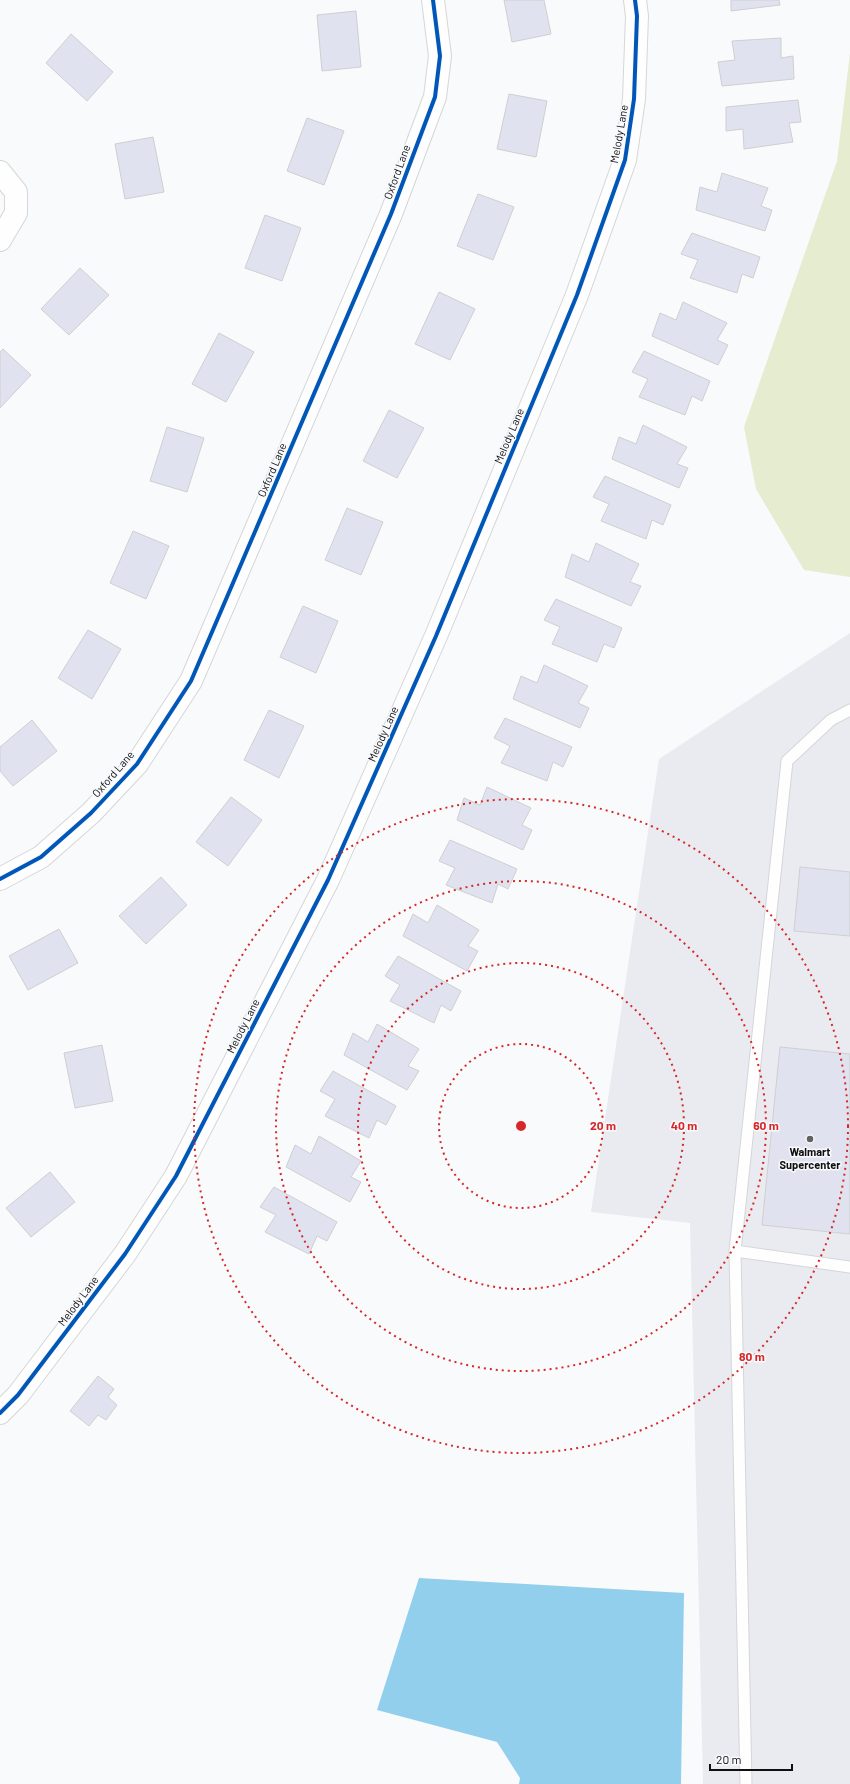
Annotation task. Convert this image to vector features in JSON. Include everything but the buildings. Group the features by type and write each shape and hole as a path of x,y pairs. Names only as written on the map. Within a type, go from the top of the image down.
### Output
{"street":[{"name":"Oxford Lane","path":"0,879 41,857 91,813 137,764 191,681 391,214 435,97 440,56 433,0"},
{"name":"Melody Lane","path":"0,1413 18,1395 125,1254 176,1176 328,880 436,636 577,296 617,183 625,160 634,99 637,16 635,0"},
{"path":"0,172 16,192 16,213 0,240"}],"lane":[{"path":"746,1784 735,1251 788,761 831,720 850,710"},
{"path":"735,1251 850,1267"}],"shaded area":[{"path":"850,633 850,1784 703,1784 690,1223 591,1212 659,759"}],"green space":[{"path":"850,53 850,577 804,570 756,489 744,427 837,161"}],"water":[{"path":"419,1578 684,1593 681,1784 519,1784 520,1778 497,1742 377,1710"}],"cycle path":[{"path":"0,879 41,857 91,813 137,764 191,681 391,214 435,97 440,56 433,0"},
{"path":"0,1413 18,1395 125,1254 176,1176 328,880 436,636 577,295 625,160 634,99 637,16 635,0"}],"place":[{"name":"Walmart Supercenter","path":"810,1139"}]}
